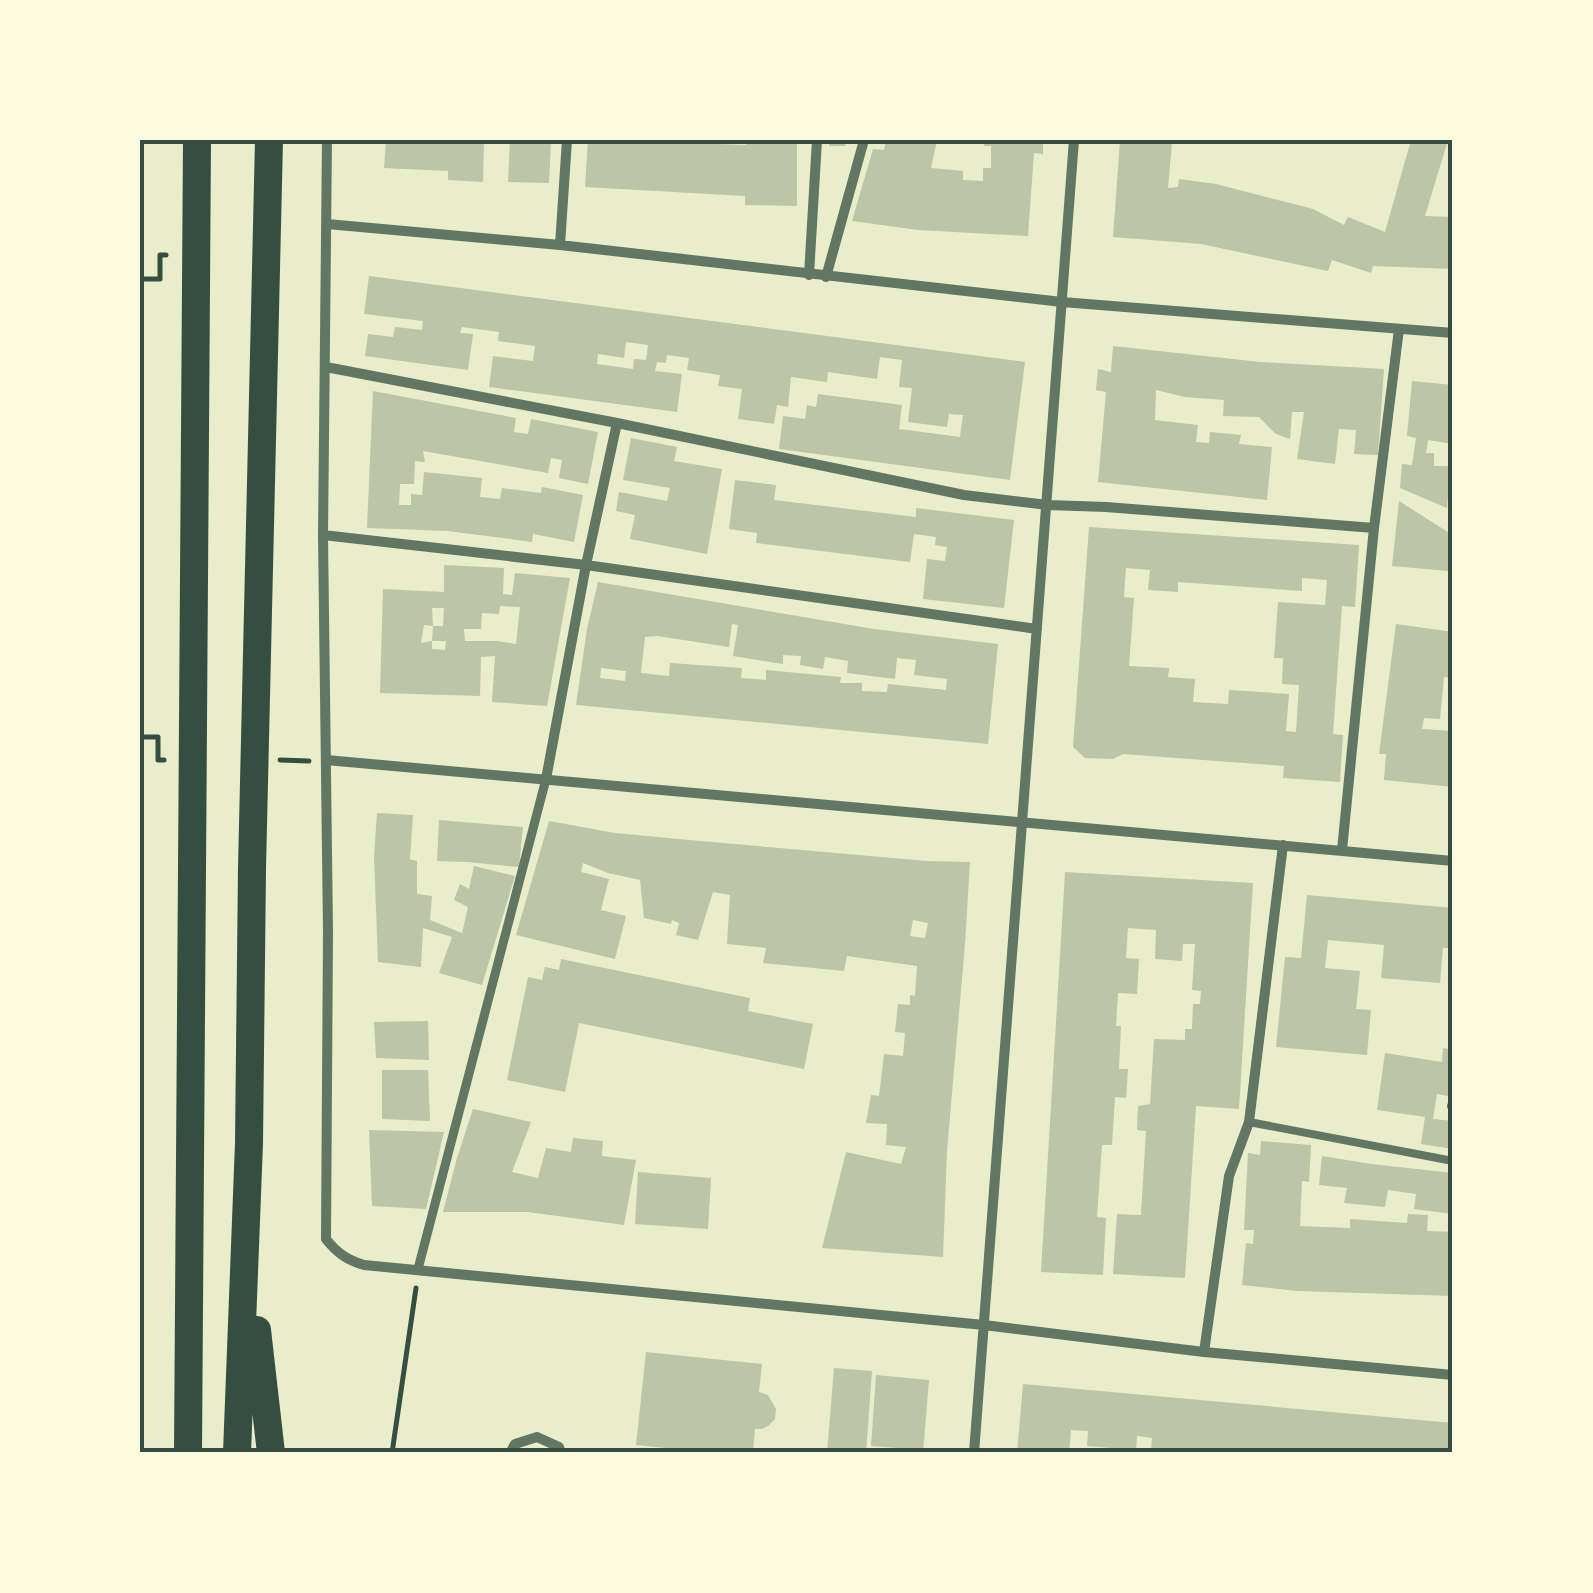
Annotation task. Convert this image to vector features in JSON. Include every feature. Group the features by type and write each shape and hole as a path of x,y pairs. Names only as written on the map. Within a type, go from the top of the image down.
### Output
{"highway":[{"path":"188,1453 197,140"},
{"path":"237,1453 249,1143 269,140"},
{"path":"249,1143 257,1346 271,1453"}],"street":[{"path":"327,140 326,1239 348,1260 364,1265 984,1324 1204,1352 1453,1375"},
{"path":"560,246 567,140"},
{"path":"809,275 816,140"},
{"path":"826,277 864,140"},
{"path":"974,1453 1074,140"},
{"path":"327,224 1062,302 1453,333"},
{"path":"1342,850 1374,528 1399,328"},
{"path":"326,367 617,422 964,495 1048,505 1374,528"},
{"path":"418,1269 546,779 617,422"},
{"path":"324,535 586,565 1037,628"},
{"path":"326,760 1453,861"},
{"path":"1204,1352 1229,1176 1249,1122 1283,845"},
{"path":"510,1453 516,1444 538,1437 559,1447 561,1453"}],"lane":[{"path":"1249,1122 1453,1161"}],"path":[{"path":"140,279 160,279 160,255"},
{"path":"140,737 158,737 158,760"},
{"path":"392,1453 418,1269"}],"building":[{"path":"386,140 484,140 483,182 448,180 448,171 384,168"},
{"path":"510,140 551,140 549,183 508,182"},
{"path":"588,140 692,140 691,143 746,145 746,140 797,140 797,206 745,205 745,196 585,187"},
{"path":"829,140 847,140 845,146 829,146"},
{"path":"886,140 937,140 931,168 963,171 963,180 983,181 983,168 991,168 991,146 984,146 985,140 1043,140 1043,154 1034,153 1028,236 918,230 852,221 873,149 884,150"},
{"path":"1120,140 1172,143 1168,188 1178,187 1179,179 1216,184 1313,209 1344,225 1348,217 1385,232 1411,140 1448,140 1425,216 1453,217 1453,269 1373,266 1371,273 1332,260 1328,271 1201,244 1113,237"},
{"path":"369,276 1025,362 1010,480 779,449 783,416 805,419 807,405 816,407 818,394 902,405 899,429 960,437 963,415 949,414 947,427 908,422 912,388 899,387 902,360 880,357 877,379 828,372 827,382 791,377 788,407 777,405 774,424 738,419 742,389 718,386 720,375 687,370 689,358 667,355 666,363 657,362 655,371 682,374 677,412 489,387 493,356 533,361 535,346 498,341 499,332 462,327 460,333 473,334 468,370 365,356 368,334 393,337 395,327 422,330 423,321 364,314","holes":["626,342 648,345 646,360 634,359 633,369 597,364 598,354 624,358"]},
{"path":"1113,346 1260,362 1384,369 1378,455 1354,454 1356,430 1339,429 1335,464 1297,459 1304,412 1292,412 1290,439 1276,434 1259,417 1223,416 1224,400 1156,390 1155,420 1198,425 1196,442 1209,443 1210,432 1241,435 1239,444 1272,447 1267,500 1098,482 1106,392 1096,390 1098,369 1111,372"},
{"path":"1412,381 1453,385 1453,444 1428,440 1426,453 1434,453 1434,466 1451,466 1447,508 1400,488 1402,464 1412,465 1416,438 1407,436"},
{"path":"373,391 516,418 514,432 528,434 531,419 598,432 588,484 559,478 562,460 551,458 548,473 423,451 425,462 415,461 414,484 400,484 399,505 411,505 411,494 422,495 424,472 482,478 480,497 500,499 502,488 541,493 542,487 583,495 574,542 533,534 532,542 448,531 367,528"},
{"path":"631,438 677,447 674,461 722,469 707,554 630,539 635,515 616,511 619,492 667,501 670,488 623,480"},
{"path":"735,480 776,485 774,500 916,517 916,508 1014,520 1004,608 923,599 927,559 945,561 947,547 935,545 936,537 914,534 910,562 756,543 757,533 729,529"},
{"path":"1399,501 1451,534 1448,571 1392,566"},
{"path":"1089,527 1359,545 1355,607 1342,606 1333,734 1343,735 1340,782 1283,778 1284,766 1123,754 1113,759 1085,758 1073,747","holes":["1126,568 1150,570 1148,590 1178,592 1178,582 1302,591 1302,578 1327,580 1325,605 1278,602 1274,658 1283,658 1282,684 1299,685 1296,732 1286,731 1289,694 1229,690 1228,704 1193,702 1195,679 1168,677 1169,668 1129,666 1134,598 1124,597"]},
{"path":"444,565 504,568 503,594 512,595 515,573 570,578 547,706 492,702 495,656 481,657 480,696 380,693 383,589 444,592","holes":["500,606 520,607 516,644 465,641 464,629 481,629 482,613 499,614","432,608 444,608 443,626 433,626","424,625 433,626 432,641 421,643","432,641 446,641 445,650 432,649"]},
{"path":"598,582 874,629 998,644 988,744 576,705","holes":["732,624 738,625 733,656 783,664 783,655 801,656 800,665 823,669 825,657 848,661 847,673 895,679 897,658 916,660 914,675 947,679 946,690 888,684 887,692 862,691 862,683 840,683 841,677 766,670 766,680 741,678 742,668 670,663 669,676 641,673 645,637 729,647","601,668 626,671 625,681 600,678"]},
{"path":"1396,624 1453,632 1453,678 1444,677 1440,719 1424,718 1422,729 1453,731 1453,787 1384,780 1386,754 1379,754"},
{"path":"377,813 413,815 410,859 417,861 417,894 432,896 430,920 462,933 468,907 454,900 460,884 469,889 474,866 515,876 482,985 439,973 452,937 423,928 421,967 378,962 374,857"},
{"path":"439,820 523,827 519,867 437,861"},
{"path":"549,821 615,833 970,862 947,1151 943,1257 822,1248 846,1152 901,1164 906,1147 886,1145 887,1124 866,1123 871,1095 879,1096 884,1054 903,1056 905,1033 895,1032 898,1004 910,1005 910,995 915,996 917,966 847,956 844,971 763,963 766,948 727,944 730,895 713,892 698,940 676,935 679,923 672,920 671,924 644,918 640,880 583,863 581,872 609,879 601,910 626,916 615,959 516,935","holes":["913,920 928,923 925,938 910,936"]},
{"path":"1065,872 1253,883 1239,1109 1196,1106 1185,1278 1113,1274 1117,1214 1141,1215 1146,1131 1137,1130 1138,1106 1150,1104 1154,1039 1185,1040 1185,1029 1192,1029 1193,1004 1200,1004 1201,991 1192,990 1195,944 1183,944 1182,961 1155,959 1156,930 1128,928 1126,958 1139,959 1137,994 1118,993 1119,1069 1128,1069 1126,1098 1115,1097 1112,1145 1102,1145 1097,1217 1106,1218 1103,1275 1041,1272"},
{"path":"1307,895 1453,908 1453,948 1443,948 1440,983 1381,978 1384,945 1328,940 1325,968 1360,971 1356,1009 1371,1010 1367,1055 1276,1047 1285,957 1301,958"},
{"path":"561,959 750,998 748,1011 813,1024 804,1069 579,1023 565,1092 507,1080 528,977 542,980 545,967 559,970"},
{"path":"428,1021 429,1060 376,1058 374,1022"},
{"path":"1443,1048 1453,1050 1453,1097 1437,1094 1433,1119 1453,1121 1453,1149 1421,1144 1425,1117 1377,1110 1385,1053 1442,1062"},
{"path":"382,1070 428,1070 430,1121 382,1119"},
{"path":"473,1109 531,1122 512,1172 538,1178 546,1148 571,1152 573,1138 603,1141 602,1156 636,1160 624,1225 528,1212 443,1212"},
{"path":"369,1130 444,1132 426,1209 372,1206"},
{"path":"1261,1141 1311,1145 1309,1182 1302,1181 1300,1226 1350,1228 1350,1219 1407,1223 1408,1214 1428,1215 1427,1231 1453,1232 1453,1296 1298,1291 1242,1285 1246,1243 1253,1244 1254,1230 1244,1230 1248,1153 1260,1155"},
{"path":"1322,1156 1453,1173 1453,1214 1414,1209 1416,1194 1388,1190 1385,1207 1344,1203 1347,1188 1319,1185"},
{"path":"638,1172 711,1178 708,1229 635,1224"},
{"path":"646,1352 762,1364 759,1392 768,1395 776,1409 775,1419 762,1429 755,1429 753,1453 636,1445"},
{"path":"834,1368 872,1371 866,1453 827,1453"},
{"path":"876,1375 929,1380 923,1453 896,1453 897,1448 871,1446"},
{"path":"1023,1384 1453,1423 1453,1453 1151,1453 1152,1438 1137,1436 1136,1450 1087,1446 1088,1431 1071,1430 1069,1453 1017,1453"}]}
